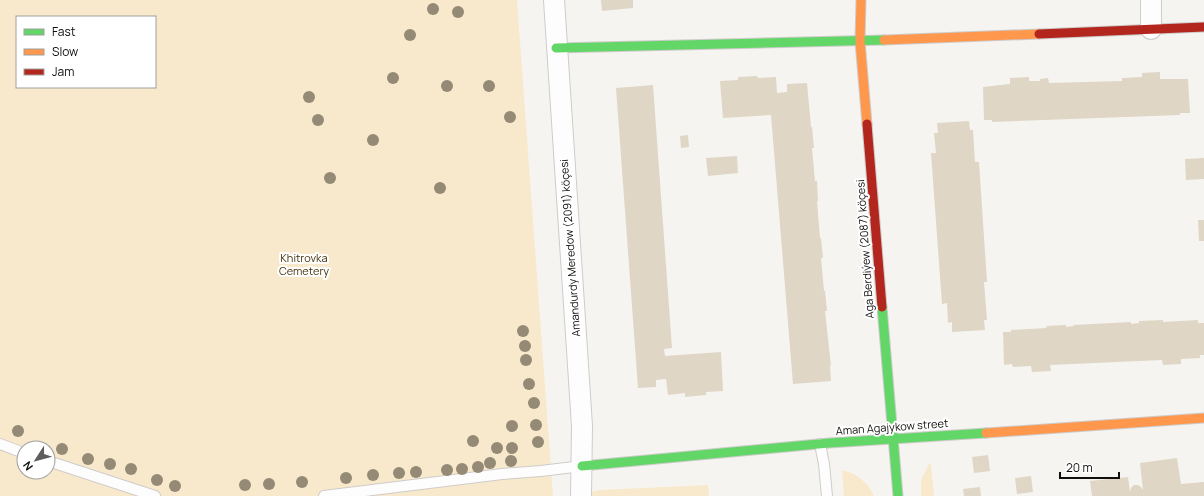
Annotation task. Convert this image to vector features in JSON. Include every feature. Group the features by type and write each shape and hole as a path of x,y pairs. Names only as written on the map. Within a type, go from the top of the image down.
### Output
{"street":[{"name":"Amandurdy Meredow (2091) köçesi","path":"554,0 582,426 581,496"},
{"name":"Aga Berdiýew (2087) köçesi","path":"861,0 860,41 898,496"},
{"path":"1151,0 1151,29"},
{"path":"556,48 860,41 1204,27"},
{"name":"Aman Agajykow street","path":"582,466 893,438 1204,418"}],"lane":[{"path":"0,444 16,450"},
{"path":"820,444 824,464 827,496"},
{"path":"56,464 155,496"},
{"path":"324,496 502,474 582,466"}],"green space":[{"name":"Khitrovka Cemetery","path":"0,0 517,0 553,496 0,496"},
{"path":"929,464 931,464 934,496 921,496 921,480"},
{"path":"842,470 852,473 865,482 874,496 844,496"},
{"path":"708,485 709,496 589,496 591,492 599,490"}],"building":[{"path":"601,0 633,0 633,8 602,11"},
{"path":"1160,72 1160,79 1188,79 1190,113 1180,113 1180,115 992,122 992,120 984,120 983,87 1010,84 1010,78 1029,77 1029,81 1040,81 1040,79 1048,78 1049,83 1122,81 1122,78 1142,77 1142,73"},
{"path":"757,76 758,78 776,77 777,93 787,92 787,84 807,83 814,148 812,148 815,181 817,181 817,201 823,258 821,258 827,311 825,311 831,366 831,381 793,384 771,115 723,118 720,81 738,80 738,77"},
{"path":"653,85 672,348 664,349 665,356 721,352 723,391 706,392 706,395 685,397 685,393 668,395 666,379 656,380 656,387 638,388 616,88"},
{"path":"969,121 970,130 973,130 975,162 979,162 987,282 984,282 987,320 984,320 985,330 952,332 952,322 948,323 947,303 942,304 931,153 936,153 934,133 938,133 937,123"},
{"path":"688,135 689,147 681,148 680,136"},
{"path":"737,156 738,173 708,176 706,158"},
{"path":"1204,158 1204,179 1186,180 1185,159"},
{"path":"1198,220 1204,220 1204,241 1199,241"},
{"path":"1163,320 1163,322 1198,320 1198,323 1204,323 1204,355 1200,355 1200,358 1181,359 1181,364 1163,365 1162,360 1050,365 1051,371 1032,372 1031,366 1013,367 1012,364 1004,365 1003,332 1011,332 1011,330 1047,328 1046,326 1066,325 1066,327 1074,326 1073,325 1131,322 1131,324 1139,323 1139,321"},
{"path":"988,455 990,471 974,473 972,457"},
{"path":"1177,458 1181,484 1204,482 1204,496 1092,496 1090,481 1128,477 1130,492 1134,485 1138,485 1143,490 1140,463"},
{"path":"1031,476 1033,492 1017,494 1015,478"},
{"path":"980,487 981,496 964,496 963,489"}],"traffic: fast":[{"path":"556,48 884,40"},
{"path":"882,307 898,496"},
{"path":"582,466 829,443 986,433"}],"traffic: slow":[{"path":"861,0 860,41 867,124"},
{"path":"884,40 1039,34"},
{"path":"986,433 1204,418"}],"traffic: jam":[{"path":"1039,34 1204,27"},
{"path":"867,124 882,307"}]}
